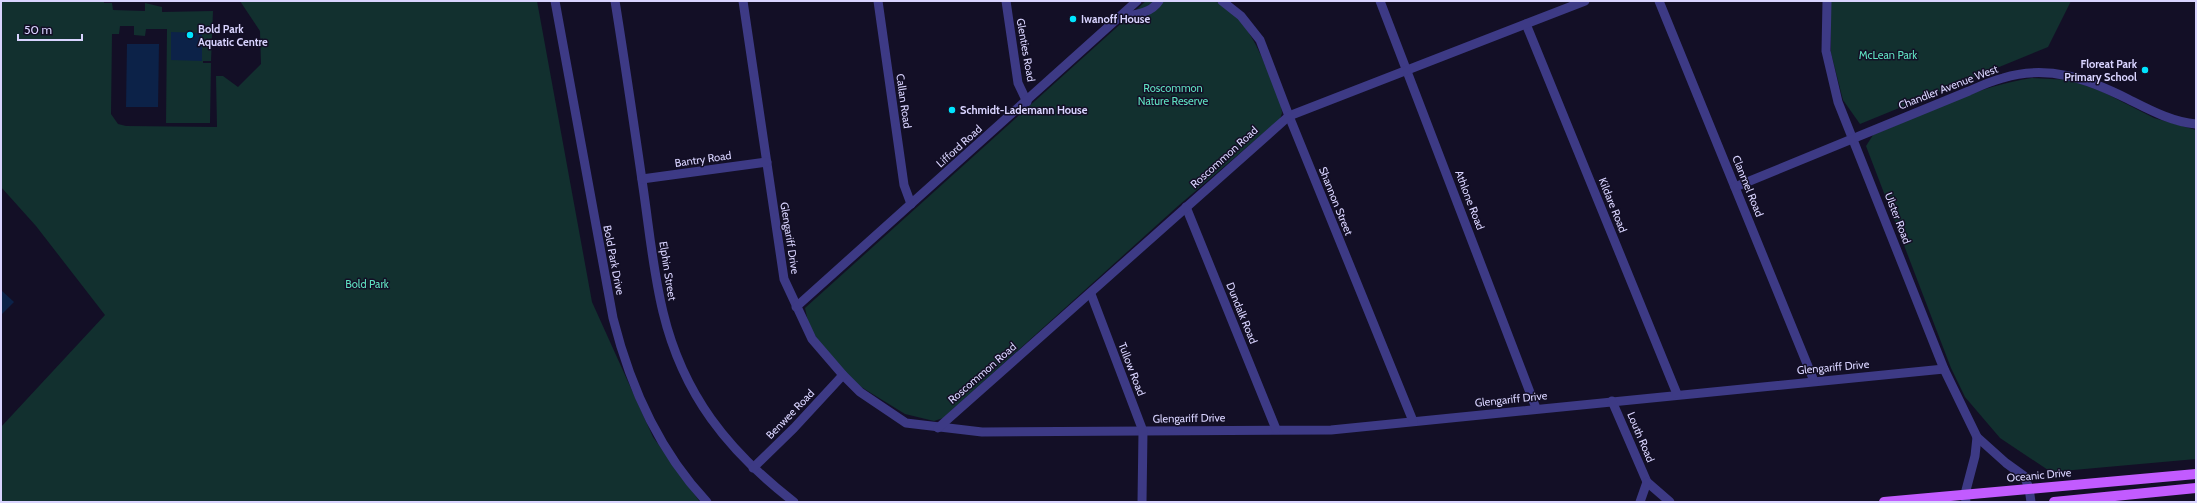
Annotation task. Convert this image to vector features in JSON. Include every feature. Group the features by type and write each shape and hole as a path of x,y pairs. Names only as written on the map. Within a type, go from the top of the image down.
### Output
{"main road":[{"name":"Oceanic Drive","path":"1884,502 1966,498 2029,488 2196,474"},
{"path":"2054,502 2196,488"}],"street":[{"name":"Bold Park Drive","path":"555,1 612,318 623,359 640,401 656,433 679,468 707,502"},
{"name":"Elphin Street","path":"615,1 660,298 677,355 687,378 718,430 753,468 794,502"},
{"name":"Glengariff Drive","path":"742,1 784,279 812,338 860,392 906,423 938,428 982,432 1276,429 1331,430 1413,420 1944,369"},
{"name":"Callan Road","path":"878,1 904,185 911,204"},
{"name":"Glenties Road","path":"1006,1 1018,83 1027,102"},
{"name":"Lifford Road","path":"796,307 1027,102 1137,1"},
{"path":"1120,17 1144,12 1155,7 1159,1"},
{"name":"Shannon Street","path":"1222,1 1241,16 1260,40 1289,116 1413,420"},
{"name":"Athlone Road","path":"1380,1 1408,70 1536,408"},
{"name":"Roscommon Road","path":"938,428 1091,294 1289,116 1585,1"},
{"name":"Clanmel Road","path":"1659,1 1814,381"},
{"name":"Ulster Road","path":"1827,1 1826,51 1838,102 1944,369 1977,437 2006,463 2024,476 2029,488 2031,502"},
{"name":"Kildare Road","path":"1526,24 1677,394"},
{"name":"Chandler Avenue West","path":"1735,187 1870,130 2003,78 2032,73 2063,74 2090,82 2150,111 2171,119 2196,124"},
{"name":"Bantry Road","path":"642,179 767,162"},
{"name":"Dundalk Road","path":"1186,207 1276,429"},
{"name":"Tullow Road","path":"1091,294 1143,431 1142,502"},
{"name":"Benwee Road","path":"753,468 794,428 844,375"},
{"name":"Louth Road","path":"1612,401 1647,482 1670,502"},
{"path":"1966,498 1975,456 1977,437"},
{"path":"1640,502 1647,482"}],"green space":[{"name":"Bold Park","path":"1,1 104,1 104,3 112,3 113,10 145,11 145,3 162,7 162,12 213,11 211,61 203,61 203,63 211,63 210,123 166,123 167,29 146,29 145,36 134,35 134,26 120,26 119,34 112,34 111,114 118,124 126,126 217,127 216,76 223,76 238,87 261,64 260,31 240,1 537,1 592,302 653,437 700,502 1,502 1,427 105,315 36,226 1,187"},
{"name":"Roscommon Nature Reserve","path":"1146,1 1214,1 1227,8 1238,18 1248,31 1264,61 1281,104 1282,113 1280,119 1178,206 943,418 934,421 905,414 858,385 848,377 818,340 809,326 805,308"},
{"name":"McLean Park","path":"1831,1 2071,1 2048,47 1860,124 1843,100 1831,53"},
{"path":"2032,78 2070,80 2103,92 2154,118 2196,130 2196,459 2051,472 2000,438 1965,397 1951,368 1866,146 1873,135 1951,102 1991,87"}],"water":[{"path":"171,32 202,33 202,61 171,60"},
{"path":"127,44 159,44 158,107 126,107"},
{"path":"1,290 14,302 1,315"}],"place":[{"name":"Iwanoff House","path":"1073,19"},
{"name":"Bold Park Aquatic Centre","path":"190,35"},
{"name":"Floreat Park Primary School","path":"2145,70"},
{"name":"Schmidt-Lademann House","path":"952,110"}]}
